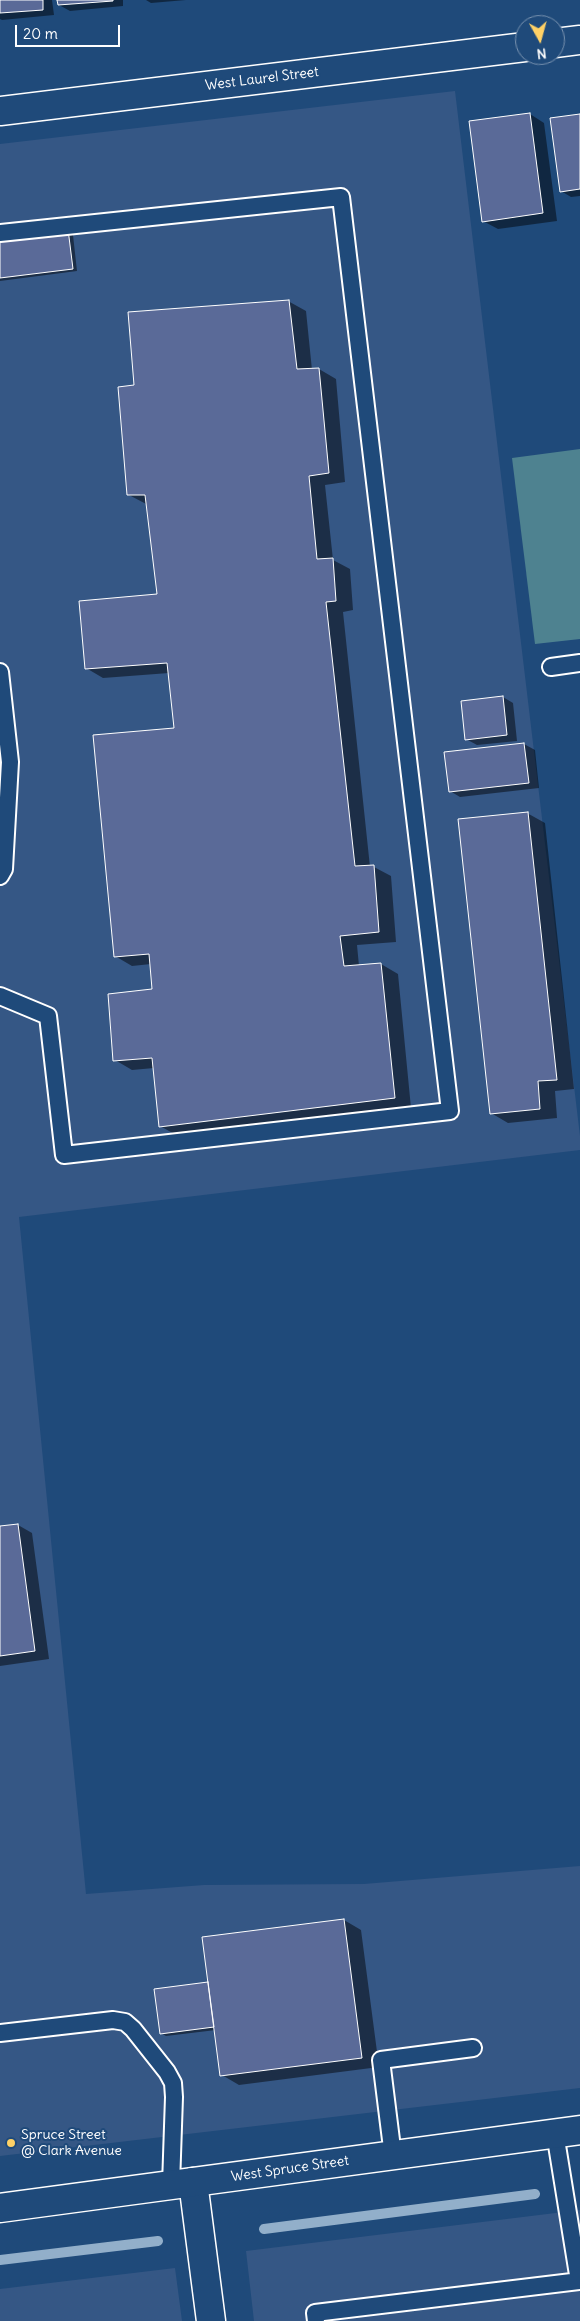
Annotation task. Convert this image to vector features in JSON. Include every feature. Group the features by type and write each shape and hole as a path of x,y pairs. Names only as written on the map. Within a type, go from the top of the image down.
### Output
{"street":[{"path":"565,42 580,40"},
{"name":"West Laurel Street","path":"0,111 515,48"},
{"name":"West Spruce Street","path":"0,2208 568,2132"},
{"path":"182,2184 210,2321"}],"lane":[{"path":"0,233 341,197 450,1112 64,1155 48,1016 0,996"},
{"path":"551,667 580,663"},
{"path":"0,672 5,762 4,869 0,876"},
{"path":"0,2032 113,2020 125,2022 133,2029 167,2072 173,2083 182,2184"},
{"path":"393,2156 381,2060 473,2048"},
{"path":"316,2321 315,2313 579,2281 568,2132"}],"shaded area":[{"path":"455,91 580,1136 580,1150 19,1217 86,1894 204,1885 364,1884 580,1866 580,2088 0,2156 0,144"},
{"path":"580,2210 580,2321 254,2321 246,2251"},
{"path":"175,2268 182,2321 0,2321 0,2289"}],"green space":[{"path":"580,449 580,639 535,644 512,458"}],"building":[{"path":"0,0 43,0 43,10 0,13"},
{"path":"57,0 113,0 113,1 58,5"},
{"path":"530,113 543,213 482,222 469,121"},
{"path":"580,114 580,189 560,192 550,118"},
{"path":"67,221 73,269 0,278 0,229"},
{"path":"289,300 297,369 319,368 329,473 309,476 317,559 333,558 336,601 326,602 355,866 374,865 379,932 340,936 344,966 381,963 395,1098 159,1127 152,1058 113,1061 108,994 152,989 149,954 114,957 93,735 174,728 167,663 85,669 79,601 157,594 145,495 127,495 118,387 134,385 128,312"},
{"path":"503,696 507,735 465,740 461,701"},
{"path":"524,743 529,783 449,792 444,752"},
{"path":"528,812 557,1080 538,1081 540,1109 490,1114 458,819"},
{"path":"18,1524 35,1651 0,1656 0,1526"},
{"path":"344,1919 362,2058 220,2076 202,1937"},
{"path":"208,1982 214,2027 160,2034 154,1989"}],"waterway":[{"path":"264,2229 535,2194"},
{"path":"0,2260 158,2241"}],"place":[{"name":"Spruce Street @ Clark Avenue","path":"11,2143"}]}
